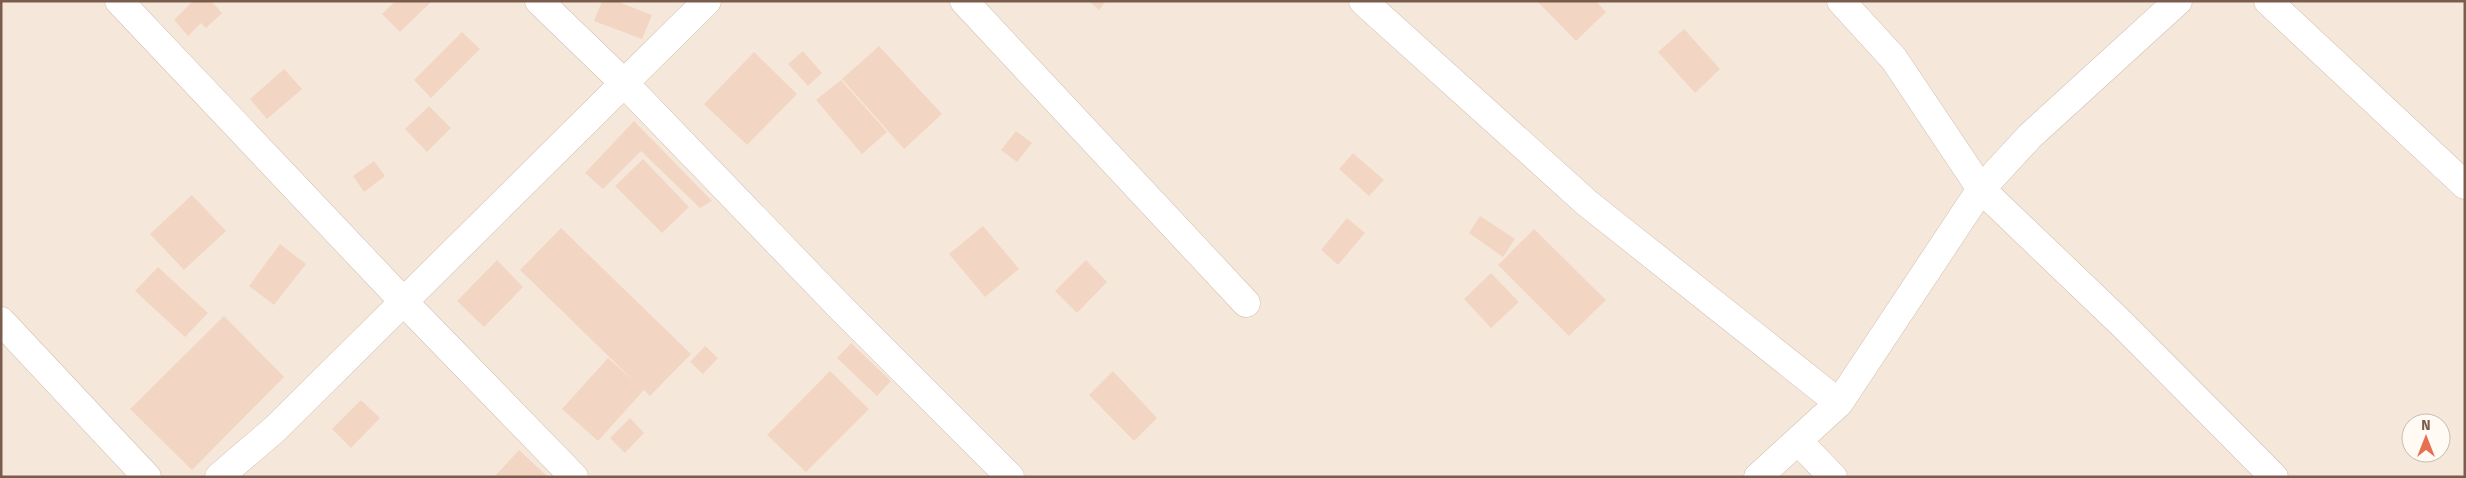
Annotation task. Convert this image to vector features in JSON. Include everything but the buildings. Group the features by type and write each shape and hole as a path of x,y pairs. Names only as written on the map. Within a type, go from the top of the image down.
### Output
{"street":[{"path":"119,1 403,301 574,477"},
{"path":"539,1 624,84 843,310 1010,477"},
{"path":"219,477 275,429 707,1"},
{"path":"964,1 1246,303"},
{"path":"1363,1 1587,202 1839,403"},
{"path":"1841,1 1894,59 1982,189 2274,477"},
{"path":"1758,477 1839,403 1982,189 2030,136 2178,1"},
{"path":"2268,1 2465,186"},
{"path":"1,321 147,477"},
{"path":"1798,441 1833,477"}],"shaded area":[{"path":"1,1 2465,1 2465,477 1,477"}]}
